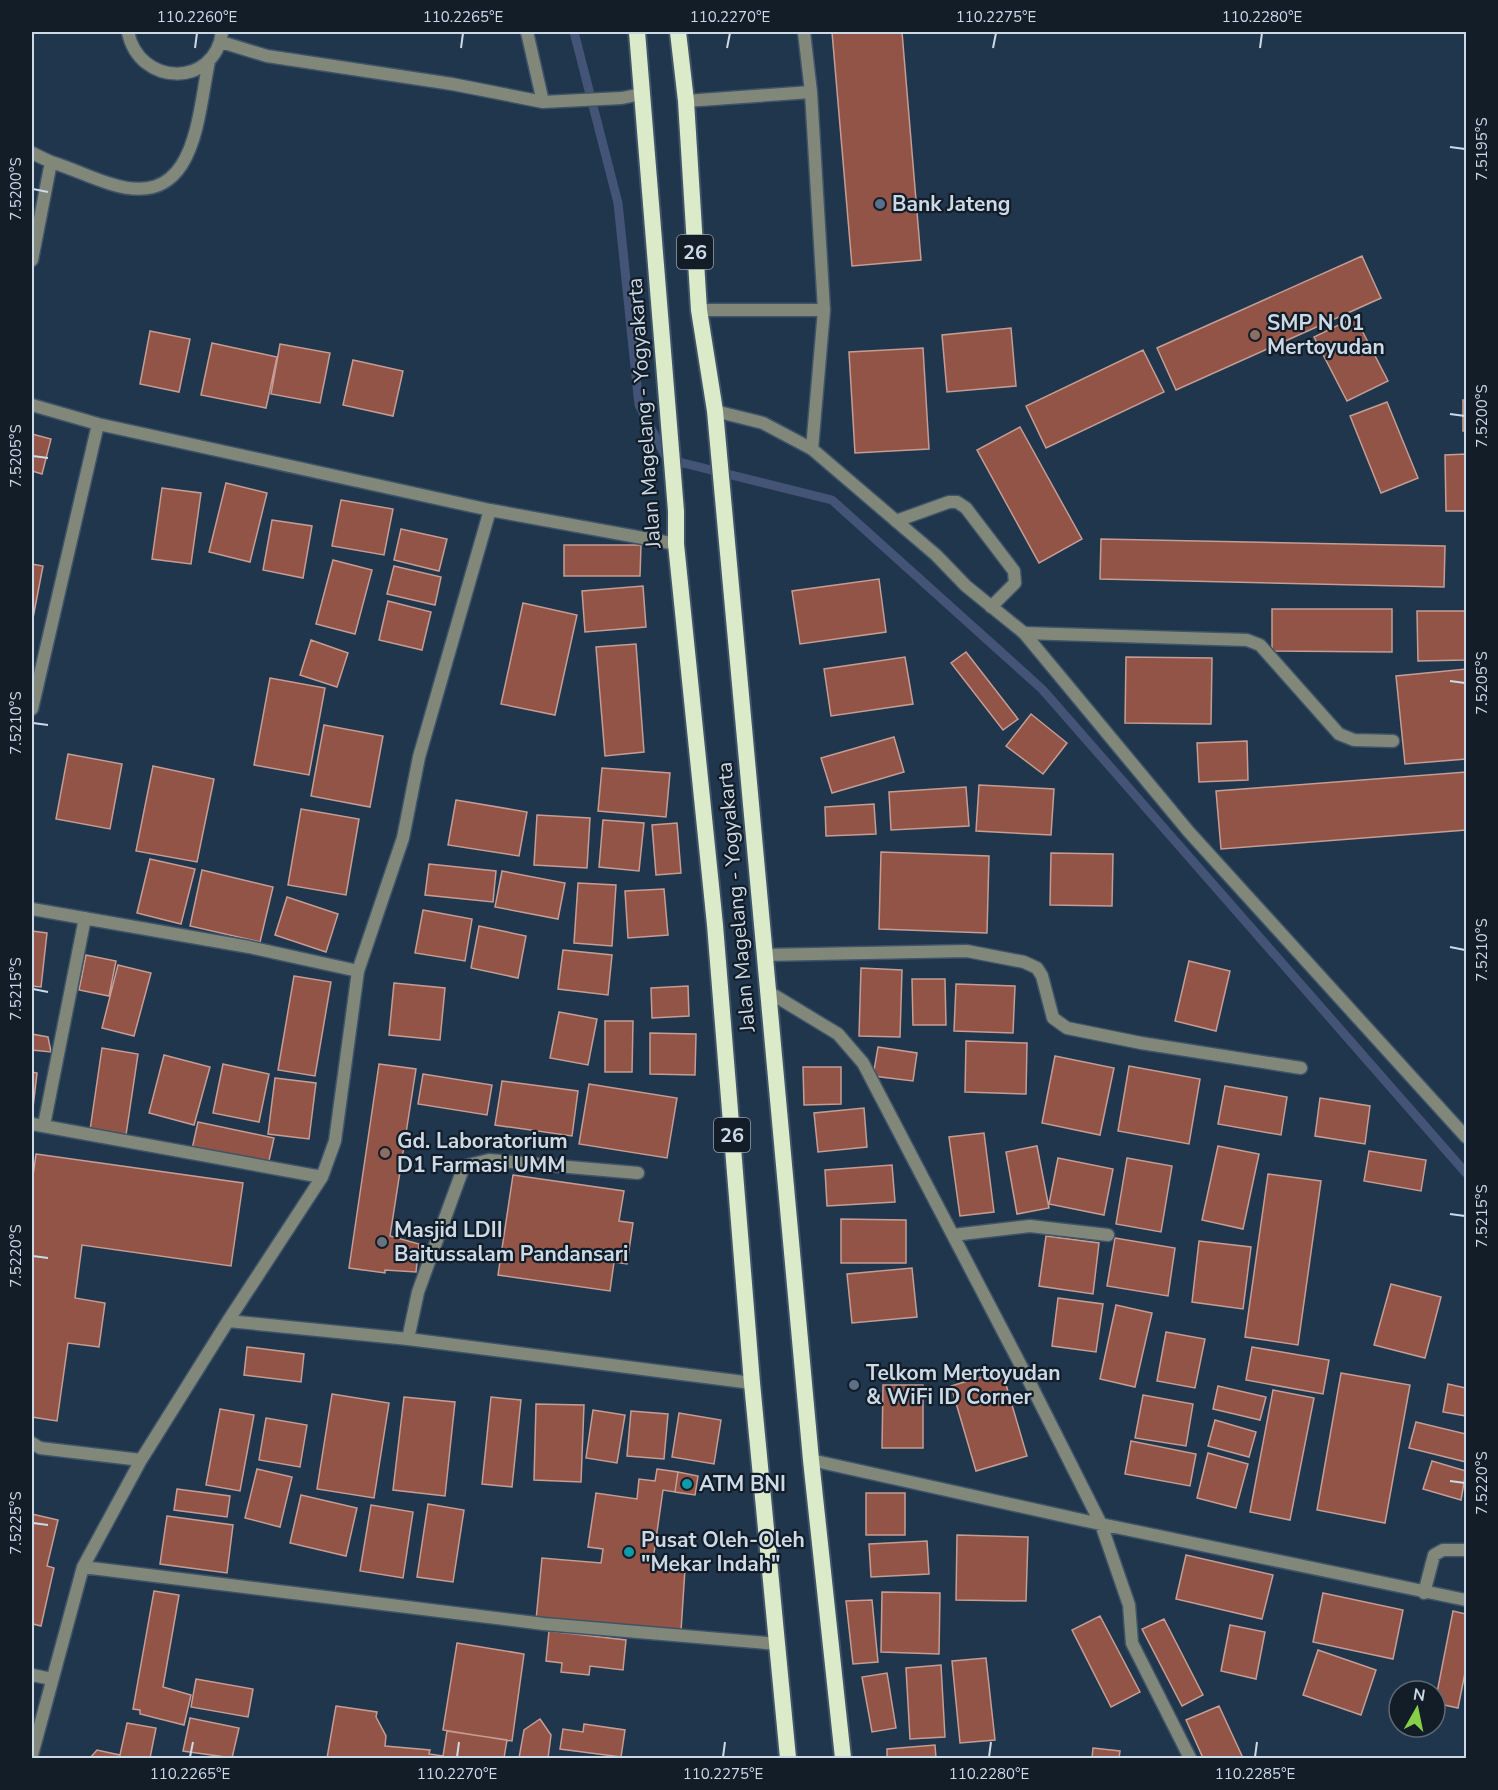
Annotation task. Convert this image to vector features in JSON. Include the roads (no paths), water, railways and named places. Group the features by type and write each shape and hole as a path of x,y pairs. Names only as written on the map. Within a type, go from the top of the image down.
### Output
{"highway":[{"name":"Jalan Magelang - Yogyakarta","path":"637,32 676,511 676,544 715,925 752,1383 788,1758"},
{"name":"Jalan Magelang - Yogyakarta","path":"678,32 686,101 699,310 716,411 811,1460 843,1758"}],"street":[{"path":"128,32 130,44 141,60 166,74 189,73 209,61"},
{"path":"527,32 543,102"},
{"path":"804,32 811,92 824,310 812,449"},
{"path":"32,153 112,185 143,188 164,186 177,175 186,160 209,61 222,37 267,56 440,82 543,102 622,98 641,94"},
{"path":"686,101 811,92"},
{"path":"32,260 51,162"},
{"path":"699,310 824,310"},
{"path":"32,405 98,424 490,510 676,544"},
{"path":"716,411 763,423 812,449 991,607 1024,633 1189,832 1467,1137"},
{"path":"32,709 98,424"},
{"path":"896,521 949,502 957,502 966,508 1014,571 1015,583 991,607"},
{"path":"32,1755 83,1566 141,1460 322,1177 335,1141 358,971 402,838 419,757 490,510"},
{"path":"1024,633 1247,640 1260,645 1339,734 1354,740 1392,741"},
{"path":"32,909 249,947 358,971"},
{"path":"85,918 38,1125 322,1177"},
{"path":"764,955 968,951 1024,962 1037,968 1042,976 1053,1018 1067,1028 1141,1043 1301,1068"},
{"path":"767,991 838,1034 863,1063 1101,1524 1130,1605 1132,1643 1191,1758"},
{"path":"408,1339 418,1292 464,1166 489,1160 638,1173"},
{"path":"953,1236 1030,1226 1108,1235"},
{"path":"228,1321 408,1339 752,1383"},
{"path":"32,1443 40,1448 141,1460"},
{"path":"811,1460 1424,1593 1467,1600"},
{"path":"1424,1593 1434,1555 1443,1550 1467,1550"},
{"path":"83,1566 544,1624 778,1644"},
{"path":"32,1675 52,1679"}],"waterway":[{"path":"574,32 618,203 639,405 667,459 832,500 1042,689 1466,1173"}],"place":[{"name":"Bank Jateng","path":"880,204"},
{"name":"SMP N 01 Mertoyudan","path":"1255,335"},
{"name":"Gd. Laboratorium D1 Farmasi UMM","path":"385,1153"},
{"name":"Masjid LDII Baitussalam Pandansari","path":"382,1242"},
{"name":"Telkom Mertoyudan & WiFi ID Corner","path":"854,1385"},
{"name":"ATM BNI","path":"687,1484"},
{"name":"Pusat Oleh-Oleh \"Mekar Indah\"","path":"629,1552"}]}
